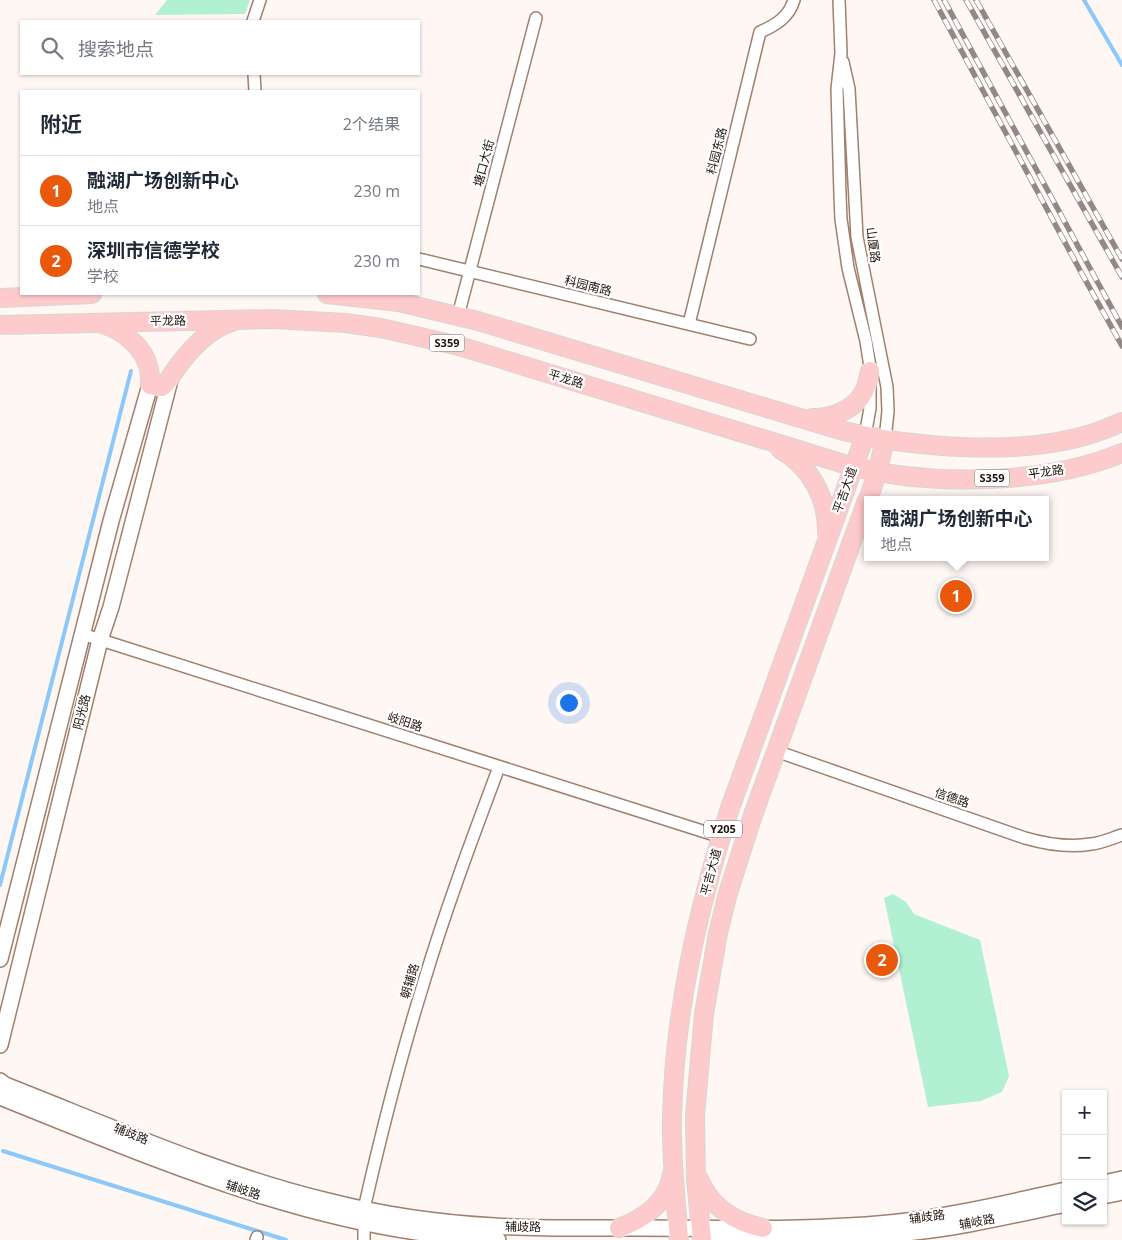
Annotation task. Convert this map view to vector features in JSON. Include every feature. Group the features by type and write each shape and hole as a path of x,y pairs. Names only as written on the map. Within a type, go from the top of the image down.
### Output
{"main road":[{"path":"0,298 69,295"},
{"name":"S359","path":"336,295 398,302 458,316 526,334 801,418 886,440 948,446 1005,446 1053,442 1093,433 1122,422"},
{"path":"91,322 117,330 138,348 145,358 149,370 150,385 162,387 170,380 186,356 206,335 224,325 244,319"},
{"name":"平龙路","path":"0,325 244,319 313,320 345,323 416,335 459,346 854,467 908,477 1004,477 1066,470 1114,456"},
{"path":"801,418 832,416 855,403 862,395 870,372"},
{"name":"平吉大道","path":"679,1234 673,1166 672,1119 678,1023 691,951 721,837 865,436"},
{"name":"平吉大道","path":"868,496 886,440"},
{"path":"766,441 784,451 796,461 816,487 826,510 827,528 825,545"},
{"name":"平吉大道","path":"703,1236 696,1166 695,1115 700,1048 714,957 731,884 753,815 864,508"},
{"path":"619,1228 634,1222 655,1207 668,1189 672,1178 673,1166"},
{"path":"696,1166 702,1186 714,1203 760,1236"}],"street":[{"path":"253,20 260,0"},
{"name":"科园东路","path":"689,324 760,32 778,24 791,9 794,0"},
{"name":"山厦路","path":"839,0 841,53 837,89 841,219 848,268 866,341 870,372 870,408 865,436"},
{"name":"塘口大街","path":"458,316 536,18"},
{"name":"山厦路","path":"841,53 849,89 857,237 887,387 886,440"},
{"path":"254,75 255,90"},
{"name":"科园南路","path":"420,259 750,339"},
{"name":"阳光路","path":"0,1045 100,640 111,607 170,380"},
{"name":"阳光路","path":"0,959 111,520 150,385"},
{"name":"岐阳路","path":"82,634 721,837"},
{"name":"信德路","path":"776,751 1024,838 1060,846 1084,845 1122,836"},
{"name":"朝辅路","path":"364,1240 364,1215 381,1134 423,985 472,839 499,767"},
{"name":"辅歧路","path":"0,1081 243,1176 364,1215 459,1224 619,1228 703,1236 760,1236 825,1227 906,1221 1062,1191"},
{"name":"辅岐路","path":"0,1097 205,1178 294,1205 364,1215 428,1234 498,1240"},
{"path":"1107,1182 1122,1179"},
{"path":"1107,1195 1122,1192"},
{"name":"辅岐路","path":"760,1236 929,1235 970,1224 1062,1205"}],"green space":[{"path":"167,0 250,0 245,14 155,15"},
{"path":"893,894 906,902 914,914 980,940 1009,1076 1002,1092 981,1101 928,1107 884,898"}],"waterway":[{"path":"1084,0 1122,65"},
{"path":"0,885 131,371"},
{"path":"3,1151 286,1240"}],"railway":[{"path":"934,0 1122,346"},
{"path":"944,0 1122,327"},
{"path":"966,0 1122,277"},
{"path":"976,0 1122,259"}],"place":[{"name":"融湖广场创新中心","path":"956,596"},
{"name":"深圳市信德学校","path":"882,960"}]}
